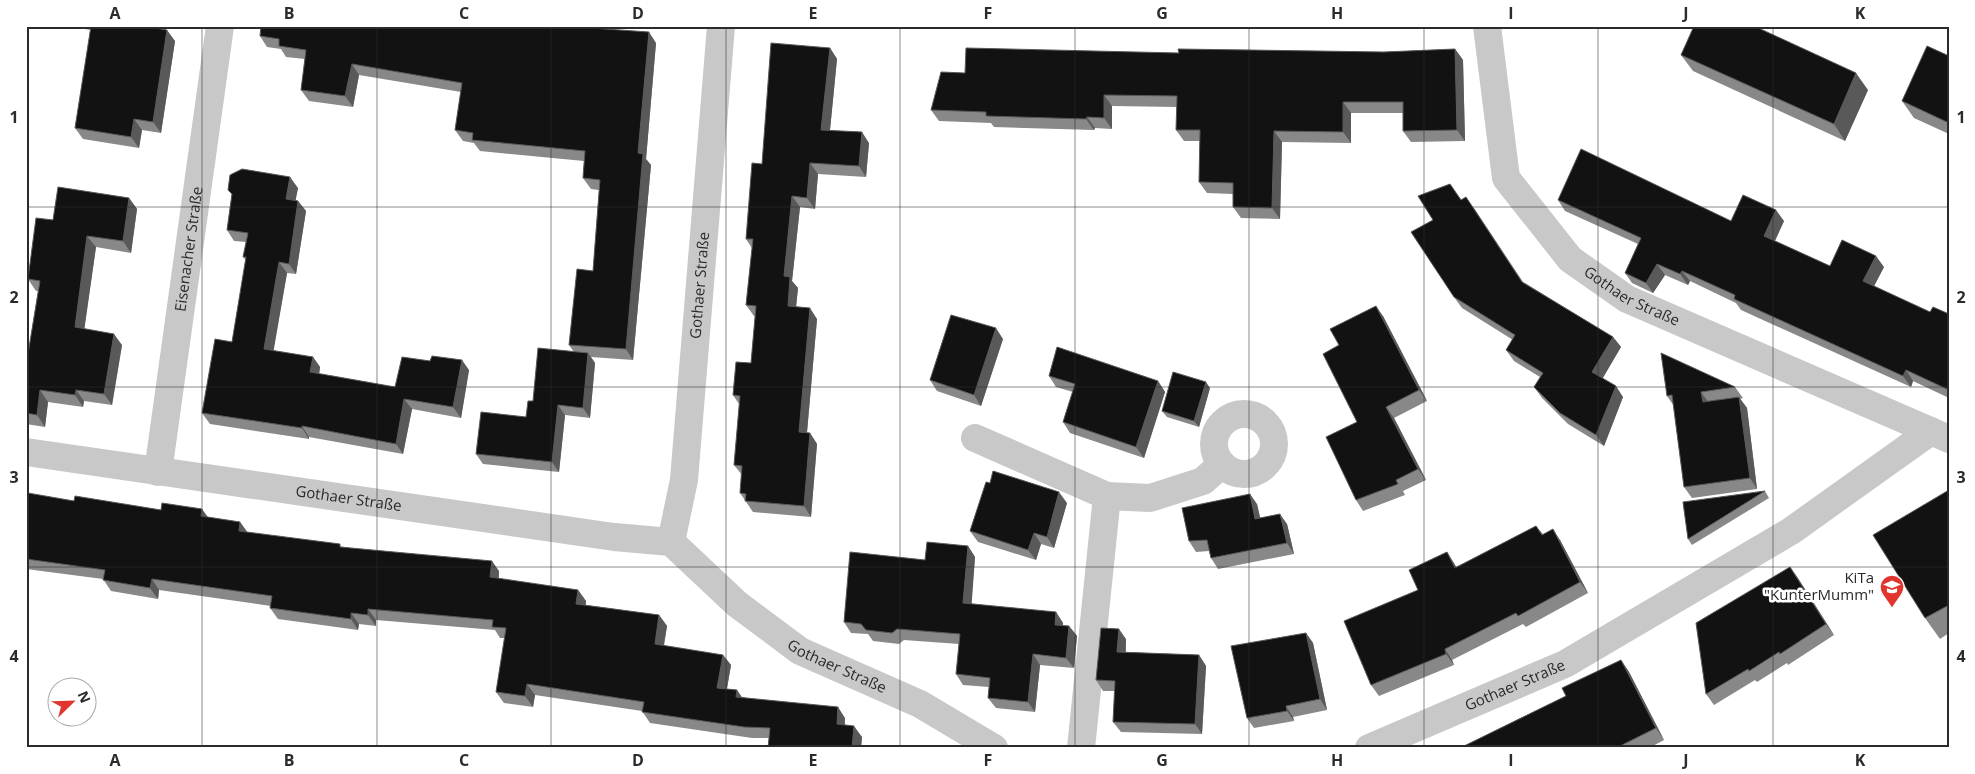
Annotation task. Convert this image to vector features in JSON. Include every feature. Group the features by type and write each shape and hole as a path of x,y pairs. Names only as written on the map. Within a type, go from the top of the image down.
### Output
{"street":[{"name":"Eisenacher Straße","path":"158,472 220,26"},
{"name":"Gothaer Straße","path":"671,542 684,480 721,26"},
{"name":"Gothaer Straße","path":"1487,26 1506,178 1570,259 1627,299 1940,435"},
{"name":"Gothaer Straße","path":"1369,748 1565,664 1791,531 1940,435"},
{"path":"975,438 1107,496 1150,498 1203,481 1222,464"},
{"name":"Gothaer Straße","path":"26,452 614,537 671,542 737,604 800,650 920,704 994,748"},
{"path":"1081,748 1107,496"}],"building":[{"path":"91,26 143,26 167,30 153,122 134,119 131,137 75,128"},
{"path":"261,26 562,26 649,32 638,153 643,154 626,349 569,345 577,269 593,271 600,180 583,178 585,151 472,140 473,133 455,130 462,83 352,64 345,96 301,90 306,50 279,46 279,39 260,36"},
{"path":"1694,26 1754,26 1856,73 1834,124 1681,55"},
{"path":"771,43 830,48 821,130 862,132 859,166 810,163 807,198 792,196 784,276 790,277 788,306 810,308 799,432 810,433 804,506 745,501 746,494 740,493 742,466 734,465 740,396 733,395 736,362 751,363 756,306 746,305 753,239 746,239 752,163 762,164"},
{"path":"1927,46 1949,56 1949,123 1902,101"},
{"path":"966,48 1179,53 1178,49 1384,52 1455,49 1457,130 1403,131 1403,102 1343,102 1343,132 1274,131 1272,208 1233,207 1233,183 1199,182 1200,130 1176,130 1177,96 1104,95 1104,118 986,116 986,112 931,110 941,72 965,73"},
{"path":"1581,149 1731,221 1743,195 1776,210 1764,236 1830,266 1842,240 1876,256 1863,281 1930,312 1933,307 1949,314 1949,390 1906,370 1903,376 1734,299 1735,295 1682,271 1680,274 1657,264 1646,283 1625,273 1641,238 1558,200"},
{"path":"242,169 290,177 286,199 298,201 289,264 279,262 264,349 313,357 310,372 395,387 402,357 430,361 432,356 462,360 453,407 404,399 396,444 302,426 302,428 202,413 215,339 232,342 246,257 243,257 248,233 227,230 232,194 228,190 230,175"},
{"path":"1450,184 1461,200 1466,197 1522,282 1613,337 1592,372 1616,386 1596,435 1560,413 1534,387 1543,373 1506,350 1515,335 1454,297 1411,232 1433,220 1418,196"},
{"path":"58,187 129,198 123,241 87,236 75,327 114,334 104,394 76,390 75,395 40,390 37,415 26,413 26,366 40,281 28,279 36,218 53,220"},
{"path":"1376,306 1419,390 1386,407 1418,469 1396,480 1398,484 1356,500 1326,437 1357,422 1323,354 1339,345 1330,329"},
{"path":"951,315 996,328 974,395 930,380"},
{"path":"1057,347 1158,381 1136,447 1063,422 1075,384 1049,376"},
{"path":"538,348 588,353 583,408 558,405 552,462 476,454 481,412 526,417 528,401 533,401"},
{"path":"1661,353 1735,387 1701,392 1703,402 1739,397 1750,478 1684,487 1672,395 1667,396"},
{"path":"1173,372 1206,382 1194,421 1162,411"},
{"path":"993,471 1059,492 1047,537 1034,533 1028,550 970,531 986,482 990,483"},
{"path":"1949,490 1949,605 1925,618 1873,535"},
{"path":"1765,491 1688,539 1683,502"},
{"path":"28,493 74,501 75,496 161,510 162,503 202,509 201,516 240,522 239,531 340,544 340,547 492,561 490,577 578,590 576,604 659,615 655,644 723,655 717,688 737,690 736,697 838,707 837,724 854,726 852,748 768,748 770,728 744,727 642,712 644,702 527,684 525,696 496,692 506,628 492,627 493,620 368,609 368,615 351,613 351,619 270,608 272,596 152,579 150,588 103,580 105,570 26,559 26,500"},
{"path":"1250,494 1255,519 1280,514 1287,543 1211,558 1207,540 1189,541 1182,508"},
{"path":"1536,526 1542,535 1553,529 1580,582 1518,616 1516,613 1445,649 1446,654 1371,685 1344,621 1418,590 1409,570 1447,552 1455,568"},
{"path":"927,542 968,546 963,603 1056,612 1055,625 1069,626 1066,658 1033,654 1028,702 988,698 990,678 956,674 960,634 897,629 892,633 866,630 861,624 844,622 850,552 925,560"},
{"path":"1790,567 1826,624 1780,654 1779,652 1749,671 1748,669 1706,694 1696,623"},
{"path":"1101,628 1119,629 1117,652 1199,655 1195,724 1113,722 1115,681 1096,680"},
{"path":"1306,633 1320,699 1286,706 1287,711 1247,718 1231,646"},
{"path":"1621,660 1656,728 1616,748 1460,748 1566,696 1562,688"}],"place":[{"name":"KiTa \"KunterMumm\"","path":"1892,608"}]}
